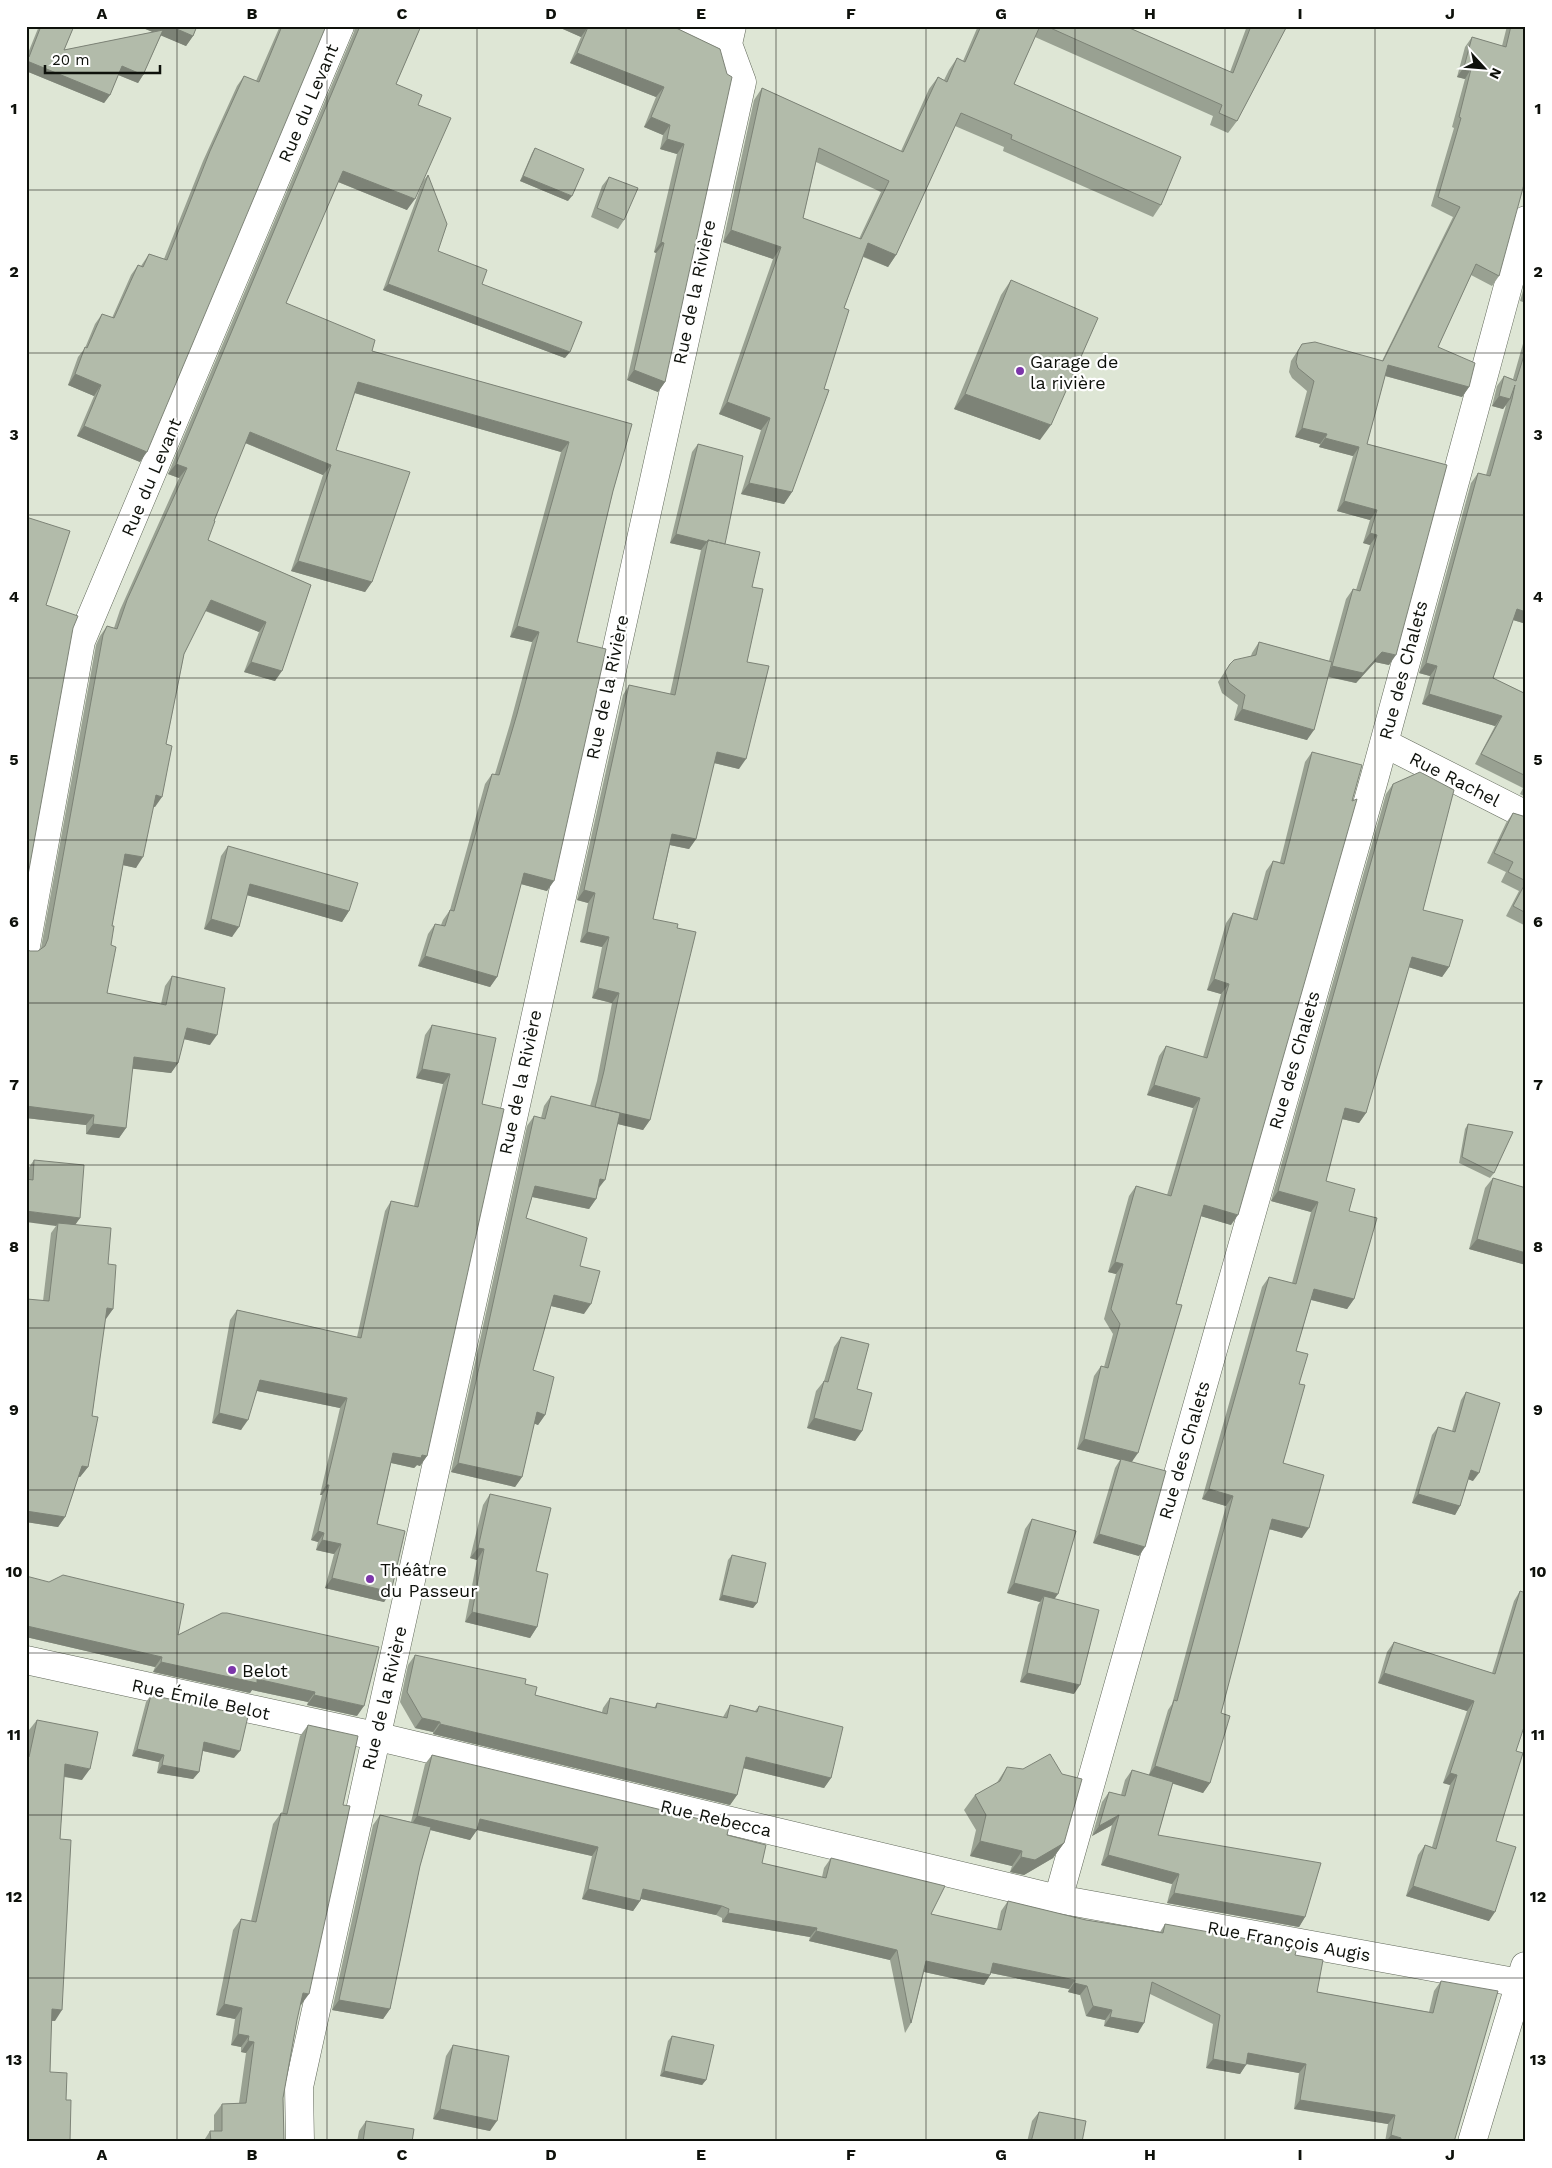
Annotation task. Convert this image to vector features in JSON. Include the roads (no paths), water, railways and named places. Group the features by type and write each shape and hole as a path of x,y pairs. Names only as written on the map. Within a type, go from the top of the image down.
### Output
{"street":[{"name":"Rue du Levant","path":"26,946 82,641 340,26"},
{"path":"688,26 730,35"},
{"name":"Rue de la Rivière","path":"300,2142 299,2087 375,1736 742,82 730,35"},
{"name":"Rue des Chalets","path":"1058,1899 1384,743 1526,220"},
{"name":"Rue Rachel","path":"1384,743 1526,815"},
{"name":"Rue Émile Belot","path":"26,1660 375,1736"},
{"name":"Rue Rebecca","path":"375,1736 1058,1899"},
{"name":"Rue François Augis","path":"1058,1899 1523,1974"},
{"path":"1472,2142 1523,1974"}],"place":[{"name":"Garage de la rivière","path":"1020,371"},
{"name":"Théâtre du Passeur","path":"370,1579"},
{"name":"Belot","path":"232,1670"}]}
